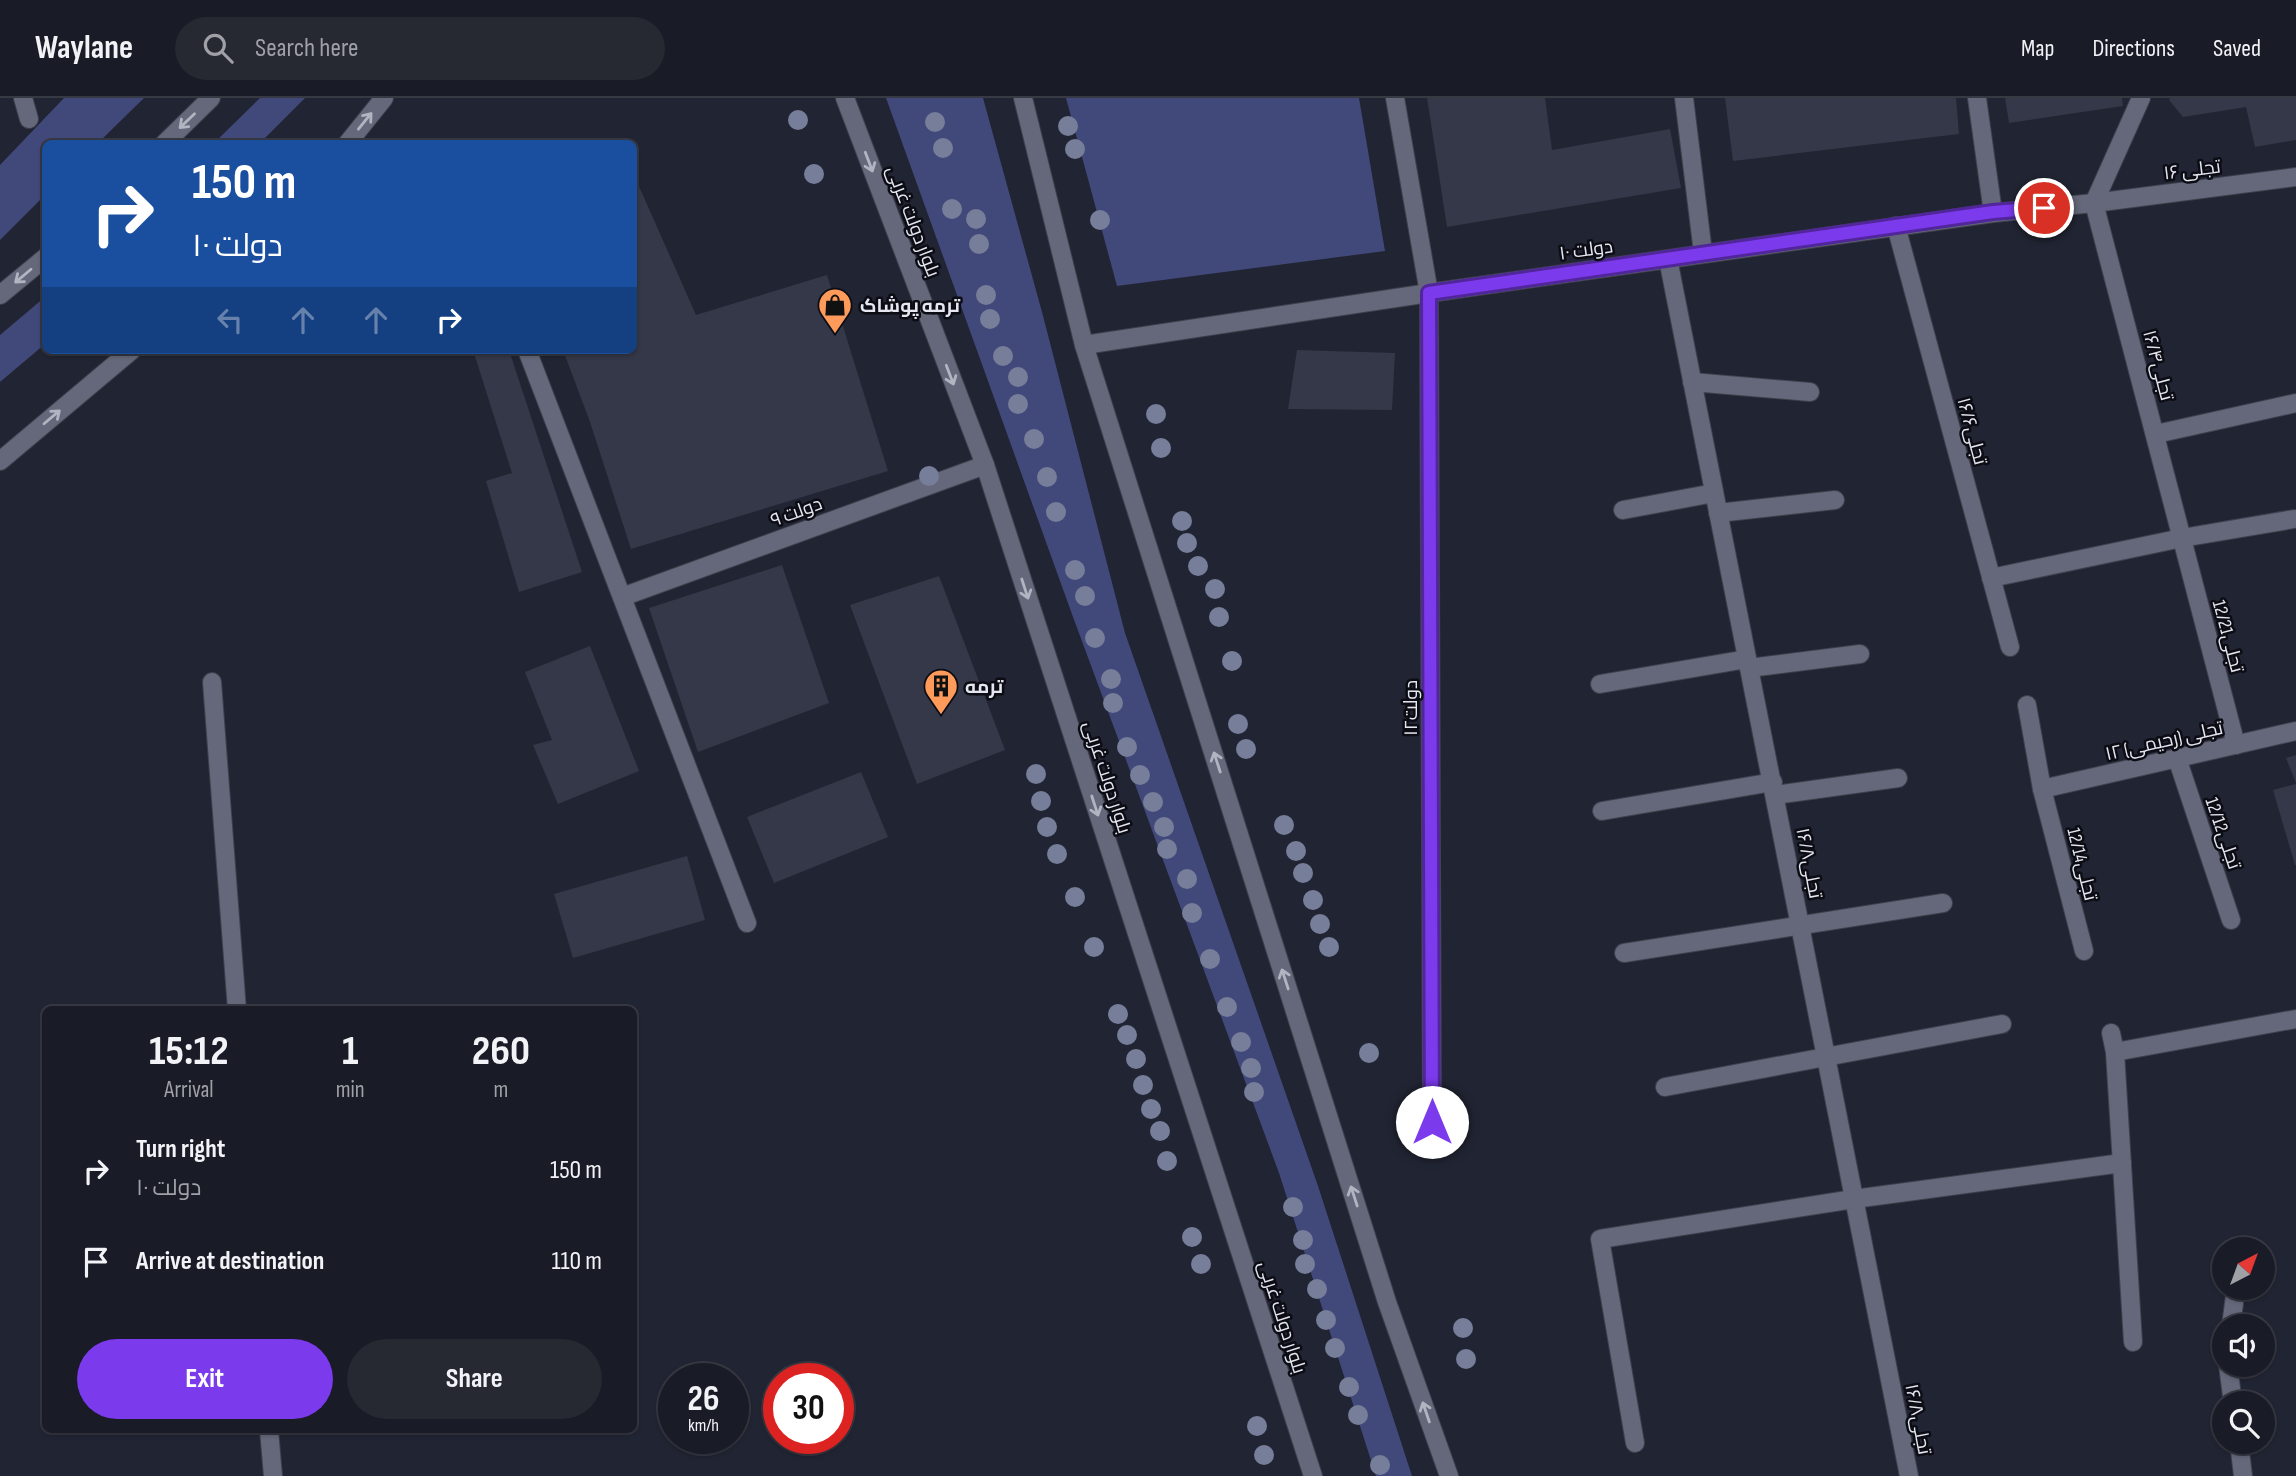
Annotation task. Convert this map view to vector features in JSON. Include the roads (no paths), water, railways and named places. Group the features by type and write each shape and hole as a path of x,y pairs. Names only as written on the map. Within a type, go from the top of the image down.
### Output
{"street":[{"path":"23,98 29,119"},
{"path":"168,140 211,98"},
{"path":"349,140 384,98"},
{"name":"بلوار دولت غربی","path":"845,98 985,466 1313,1476"},
{"path":"1023,98 1084,345 1388,1301 1449,1476"},
{"name":"۱۲دولت","path":"1395,98 1429,293 1432,1122"},
{"path":"1684,98 1703,253"},
{"path":"1976,98 1993,212"},
{"path":"2094,203 2141,98"},
{"name":"۱۶ تجلی","path":"2094,203 2296,177"},
{"name":"۱۰ دولت","path":"1084,345 1993,212 2094,203"},
{"name":"تجلی۱۶/۴","path":"2094,203 2182,538"},
{"name":"تجلی۱۶/۶","path":"1896,226 2010,647"},
{"name":"تجلی۱۶/۸","path":"1668,259 1909,1476"},
{"path":"0,295 42,260"},
{"path":"0,461 127,354"},
{"path":"529,354 747,923"},
{"path":"1692,382 1810,392"},
{"path":"2156,434 2296,403"},
{"name":"۹ دولت","path":"622,597 985,466"},
{"path":"1623,510 1714,493"},
{"path":"1718,513 1835,500"},
{"path":"1991,578 2182,538 2294,519"},
{"name":"تجلی12/21","path":"2182,538 2236,745"},
{"path":"1600,684 1748,664 1860,654"},
{"path":"212,682 237,1006"},
{"name":"تجلی12/14","path":"2027,705 2042,789 2084,951"},
{"name":"۱۲ تجلی (رحیمی)","path":"2042,789 2296,731"},
{"name":"تجلی12/12","path":"2177,758 2231,920"},
{"path":"1602,811 1774,789 1898,778"},
{"path":"1624,953 1943,903"},
{"path":"2115,1052 2296,1019"},
{"path":"1665,1087 2002,1024"},
{"path":"2111,1033 2115,1052 2133,1342"},
{"path":"1635,1443 1601,1239 1854,1199 2122,1163"},
{"path":"269,1433 273,1476"},
{"path":"2240,1454 2243,1476"}],"place":[{"name":"ترمه پوشاک","path":"835,335"},
{"name":"ترمه","path":"941,716"}]}
